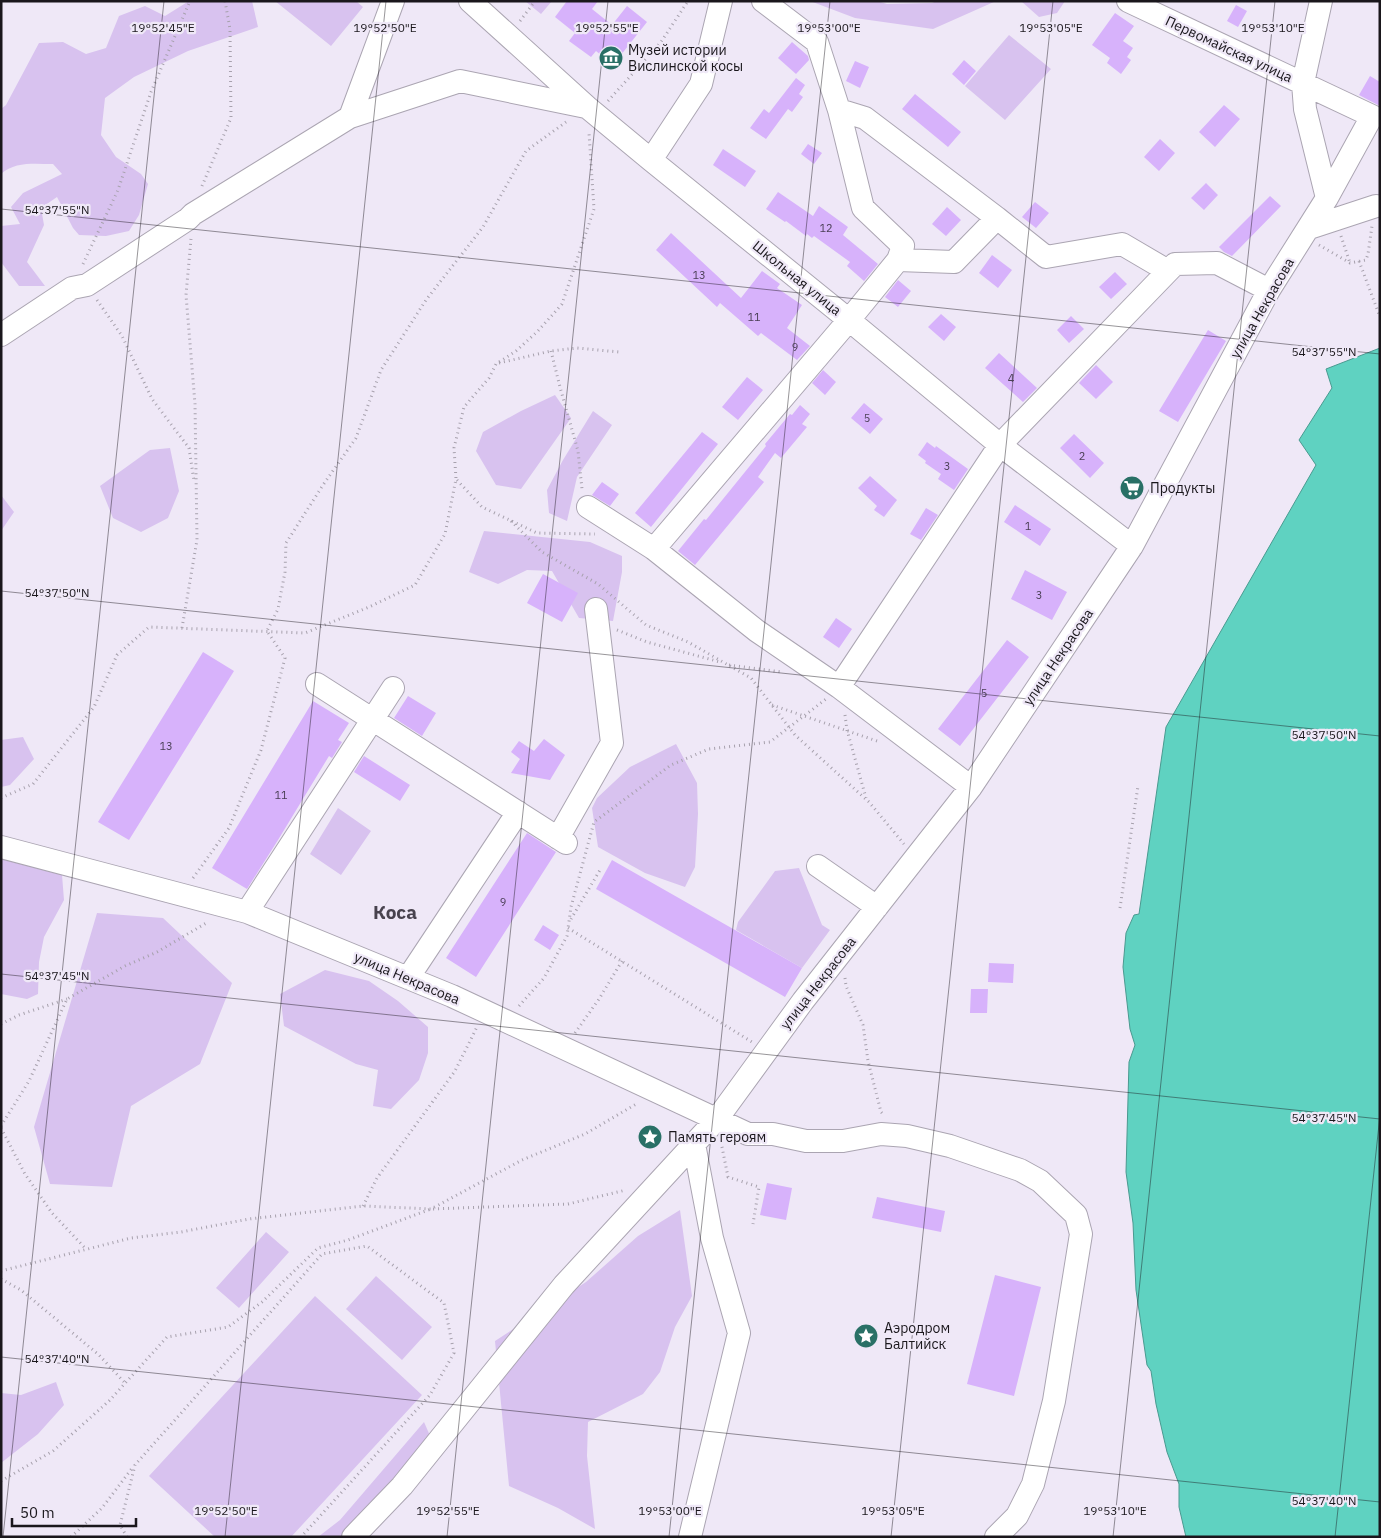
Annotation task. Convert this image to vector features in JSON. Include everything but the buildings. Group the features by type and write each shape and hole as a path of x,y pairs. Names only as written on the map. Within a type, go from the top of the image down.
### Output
{"street":[{"path":"350,117 393,1"},
{"name":"Школьная улица","path":"470,1 592,111 651,160 849,320 1000,446 1132,546"},
{"path":"651,160 701,84 721,1"},
{"path":"654,549 849,320 898,260 904,246 863,208 839,110 817,42 763,1"},
{"name":"Первомайская улица","path":"1128,1 1372,116 1327,198"},
{"path":"1321,1 1303,83 1305,109 1327,198"},
{"path":"1,335 350,117 460,81 592,111"},
{"path":"839,110 865,118 1046,257 1122,244 1168,271"},
{"name":"улица Некрасова","path":"1,847 247,912 484,1011 717,1119 760,1058 970,787 1132,546 1270,290 1327,198"},
{"path":"1306,232 1374,215"},
{"path":"898,260 954,262 997,218"},
{"path":"839,687 1000,446 1175,264 1217,263 1270,290"},
{"path":"588,507 654,549 757,631 839,687 970,787"},
{"path":"317,684 562,840 612,743 597,616"},
{"path":"247,912 392,688"},
{"path":"408,978 518,812"},
{"path":"818,866 877,907"},
{"path":"353,1537 402,1486 564,1285 717,1119 748,1134 773,1134 806,1141 843,1140 881,1134 907,1136 950,1146 1020,1170 1040,1180 1076,1215 1082,1234 1054,1400 1033,1484 1017,1516 996,1537"},
{"path":"690,1537 739,1333 712,1238 694,1144"}],"path":[{"path":"190,1 151,92 118,190 80,286 122,336 152,398 189,448 196,489 197,540"},
{"path":"200,192 231,118 230,29 225,1"},
{"path":"509,36 534,1"},
{"path":"267,631 278,609 285,572 286,543 323,484 356,438 381,370 426,300 483,226 526,151 592,111 661,42 688,1"},
{"path":"1,798 33,784 94,707 117,655 149,627 306,633 369,607 415,585 445,534 456,479 454,448 464,407 490,378 496,364 516,351 538,331 562,304 594,209 592,111"},
{"path":"182,628 197,540 195,404 186,295 193,214"},
{"path":"1306,232 1350,263 1366,260 1374,215"},
{"path":"1340,232 1350,263"},
{"path":"1359,261 1380,317"},
{"path":"496,364 551,351 576,348 619,352"},
{"path":"551,351 578,451 583,501 588,507"},
{"path":"456,479 482,507 537,533 632,535"},
{"path":"512,521 542,552 598,584 646,625 688,642 751,678 795,735 866,799 916,858"},
{"path":"597,616 647,642 727,664 788,673"},
{"path":"181,895 229,828 261,750 284,658 267,631"},
{"path":"505,1021 544,978 567,936 571,907 594,822 671,765 709,749 770,742 816,708 839,687 845,711 847,730 866,799"},
{"path":"772,705 884,743"},
{"path":"1120,908 1138,786"},
{"path":"600,870 566,926 741,1035"},
{"path":"1,1024 19,1015 67,999 125,966 157,952 214,919"},
{"path":"841,953 846,986 863,1025 868,1061 881,1112 907,1136"},
{"path":"564,1048 599,999 622,961"},
{"path":"67,999 29,1081 1,1127 25,1174 52,1213 86,1249"},
{"path":"363,1206 377,1178 455,1071 484,1011"},
{"path":"1,1481 53,1451 109,1400 167,1337 228,1327 262,1302 318,1248 348,1240 431,1209 522,1160 585,1134 657,1091"},
{"path":"717,1119 728,1177 759,1186 753,1224"},
{"path":"1,1271 131,1238 181,1232 249,1219 363,1206 431,1209 568,1204 659,1182"},
{"path":"70,1537 102,1508 135,1465 322,1254 367,1246 444,1303 454,1354 430,1395 301,1537"},
{"path":"1,1279 21,1290 99,1355 125,1383"},
{"path":"127,1537 120,1525 135,1465"}],"shaded area":[{"path":"189,1 252,1 258,27 188,51 134,77 105,98 101,135 116,157 141,174 148,184 139,215 129,231 106,236 79,235 73,228 57,197 41,208 44,225 27,262 45,286 19,286 1,262 1,226 20,224 11,207 23,193 62,174 53,164 26,164 12,167 1,174 1,109 6,105 39,43 63,42 86,54 106,48 119,16 145,6 165,16"},
{"path":"275,1 356,1 363,7 331,46"},
{"path":"525,1 552,1 541,14"},
{"path":"810,1 877,1 887,4 932,3 937,1 996,1 933,29 855,18"},
{"path":"1021,1 1065,1 1057,13 1039,17"},
{"path":"1009,35 1051,69 1005,120 965,86"},
{"path":"1380,348 1380,1537 1186,1537 1179,1507 1179,1484 1167,1452 1151,1371 1147,1365 1136,1290 1133,1223 1126,1172 1129,1062 1135,1045 1130,1029 1123,967 1126,933 1134,915 1139,914 1166,727 1316,465 1299,440 1332,388 1326,369"},
{"path":"555,395 571,418 521,489 496,485 476,451 483,432"},
{"path":"593,411 612,425 577,477 567,521 549,513 547,490"},
{"path":"170,448 179,491 168,518 141,532 113,518 100,486 150,450"},
{"path":"1,495 14,512 1,531"},
{"path":"484,531 590,542 622,556 622,572 613,621 579,618 552,571 527,570 498,584 469,572"},
{"path":"23,737 34,759 10,785 1,787 1,740"},
{"path":"676,744 697,783 698,814 695,867 685,887 645,873 598,847 592,808 597,798 630,767"},
{"path":"338,808 371,831 341,875 310,854"},
{"path":"1,859 62,875 64,900 44,937 39,962 38,994 27,999 1,994"},
{"path":"799,868 822,925 830,930 802,968 736,930 738,922 775,871"},
{"path":"97,913 163,918 232,983 200,1064 131,1106 112,1187 50,1184 34,1127"},
{"path":"325,970 369,981 398,1001 428,1027 428,1053 419,1080 391,1109 373,1106 378,1070 356,1064 284,1026 280,994"},
{"path":"680,1210 692,1296 675,1327 660,1372 643,1394 588,1422 587,1456 595,1529 558,1508 509,1486 495,1341 586,1282 638,1236"},
{"path":"266,1232 289,1252 239,1308 216,1288"},
{"path":"376,1276 432,1327 402,1360 346,1309"},
{"path":"315,1296 422,1395 291,1537 215,1537 149,1476"},
{"path":"56,1382 64,1405 38,1434 1,1463 1,1393 21,1395"},
{"path":"424,1422 431,1438 346,1537 318,1537 340,1520"}],"place":[{"name":"Музей истории Вислинской косы","path":"611,58"},
{"name":"Продукты","path":"1132,488"},
{"name":"Память героям","path":"650,1137"},
{"name":"Аэродром Балтийск","path":"866,1336"}],"district":[{"name":"Коса","path":"395,912"}]}
